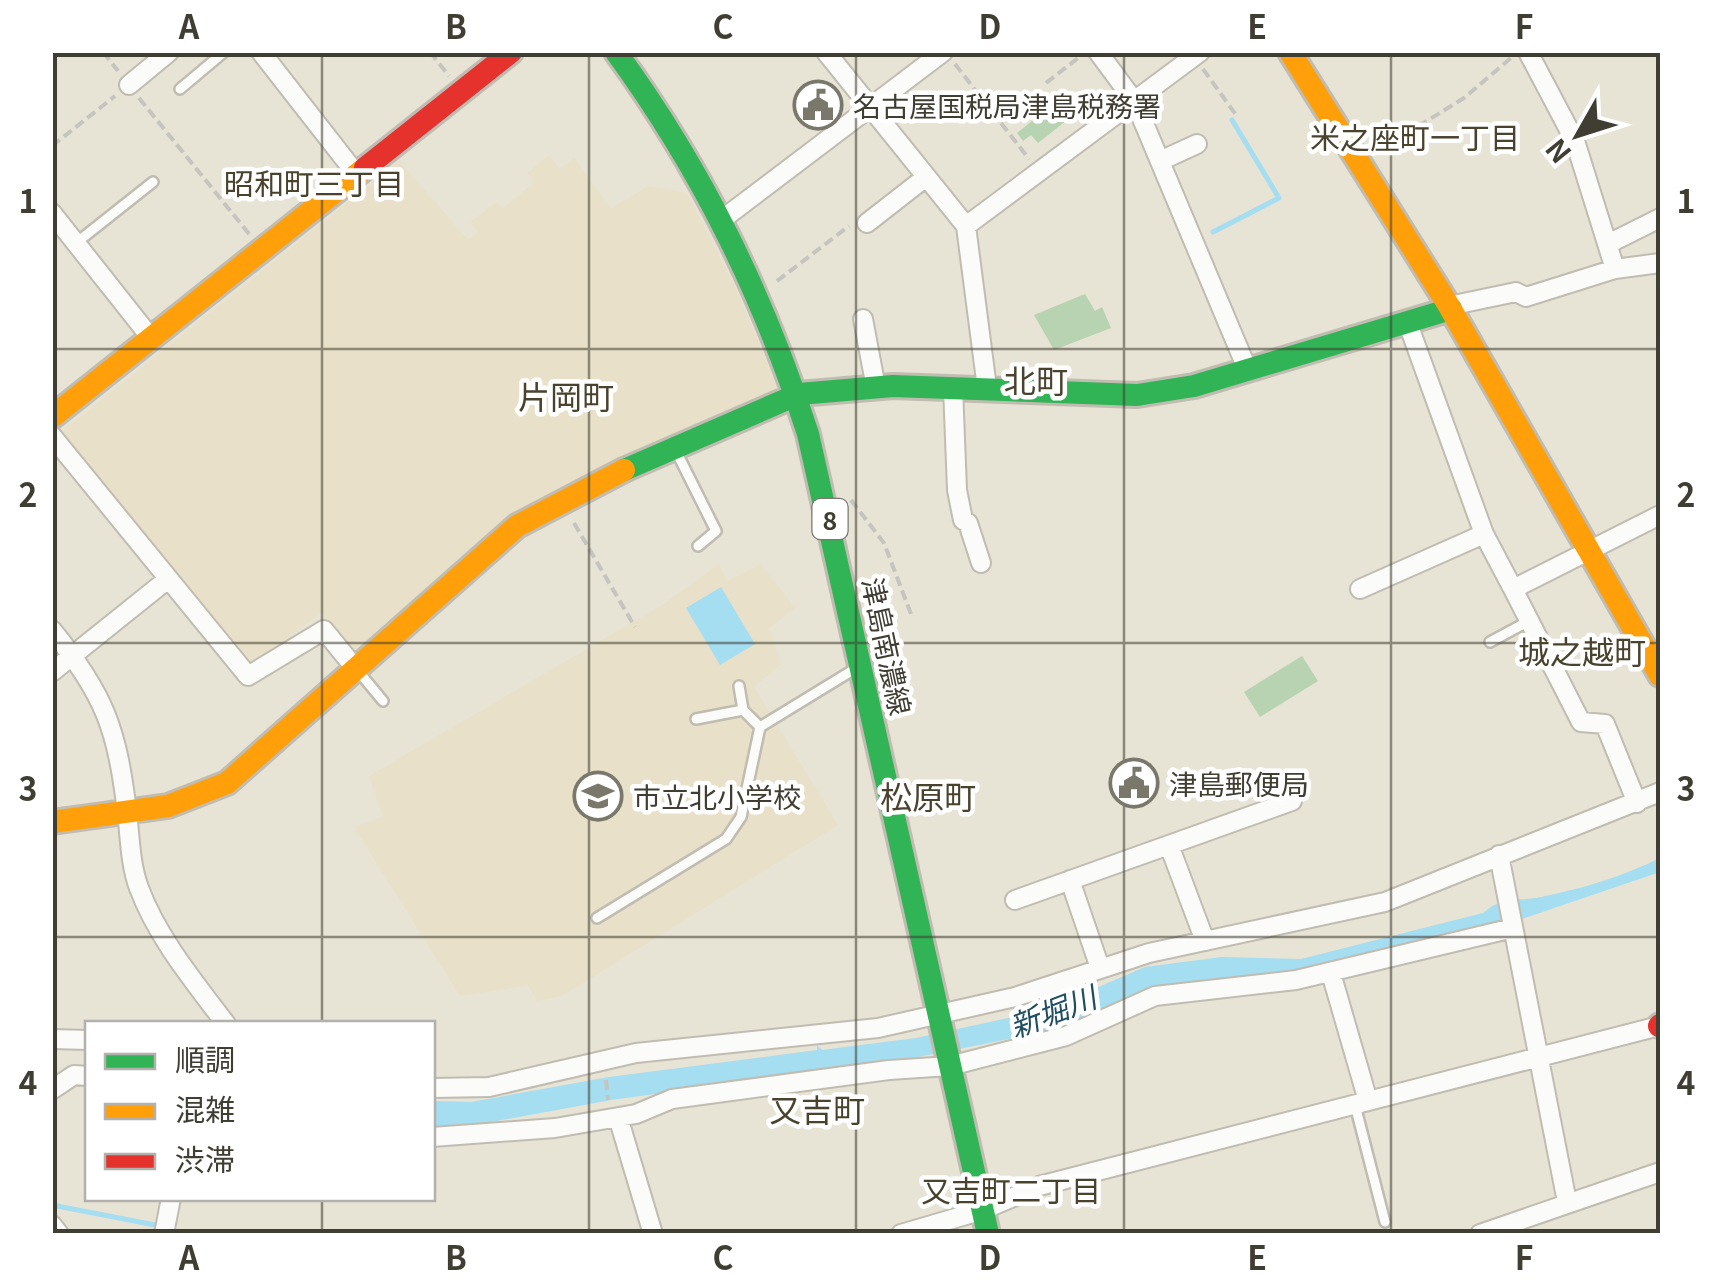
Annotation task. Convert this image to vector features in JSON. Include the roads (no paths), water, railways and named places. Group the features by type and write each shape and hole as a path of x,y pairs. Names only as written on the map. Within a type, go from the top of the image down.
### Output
{"street":[{"path":"129,85 169,52"},
{"path":"261,52 357,174"},
{"path":"52,417 510,52"},
{"name":"津島南濃線","path":"616,52 688,153 724,218 762,294 799,394 826,495 988,1234"},
{"path":"826,52 966,226 987,388"},
{"path":"724,218 944,52"},
{"path":"1098,52 1135,102 1248,371"},
{"path":"1290,52 1450,307 1660,675"},
{"path":"1528,52 1574,140 1614,269"},
{"path":"966,226 1197,54"},
{"path":"1160,161 1196,144"},
{"path":"865,219 926,177"},
{"path":"52,213 151,338"},
{"path":"1608,244 1660,218"},
{"path":"52,822 168,806 227,783 517,526 561,500 674,447 799,394 954,387 1137,396 1248,371 1450,307 1516,292 1526,297 1614,269 1660,263"},
{"path":"863,319 876,388"},
{"path":"1407,321 1484,534 1582,722 1605,724 1636,803"},
{"path":"954,387 957,490 962,520 968,522 981,563"},
{"path":"52,436 248,676 324,630 356,668"},
{"path":"1513,589 1660,514"},
{"path":"1360,589 1484,534"},
{"path":"52,672 168,579"},
{"path":"52,630 98,694 113,726 134,869 143,897 194,983 224,1021"},
{"path":"435,1088 489,1086 636,1053 941,1019 1100,968 1385,902 1660,792"},
{"path":"1015,900 1292,802"},
{"path":"1169,845 1205,941"},
{"path":"1499,855 1567,1202"},
{"path":"1070,880 1100,968"},
{"path":"435,1137 555,1128 672,1099 950,1061 1066,1036 1155,996 1331,973 1513,928"},
{"path":"1331,973 1361,1103"},
{"path":"901,1234 983,1210 1039,1186 1660,1025"},
{"path":"52,1039 85,1040"},
{"path":"53,1090 74,1075 85,1076"},
{"path":"614,1112 654,1234"},
{"path":"1480,1234 1533,1227 1567,1202 1660,1172"},
{"path":"164,1234 170,1201"},
{"path":"52,1225 59,1234"}],"lane":[{"path":"180,89 224,52"},
{"path":"76,243 153,182"},
{"path":"674,447 716,531 698,546"},
{"path":"1490,642 1530,621"},
{"path":"597,918 726,839 741,817 760,727 861,666"},
{"path":"356,668 383,701"},
{"path":"739,686 742,710 760,727"},
{"path":"696,720 742,710"},
{"path":"1361,1103 1385,1222"}],"water":[{"path":"721,587 755,644 720,665 686,608"},
{"name":"新堀川","path":"1660,858 1660,872 1507,924 1297,972 1157,986 1085,1019 1029,1035 908,1059 611,1100 486,1123 435,1126 435,1101 471,1102 609,1077 817,1050 817,1045 822,1050 916,1038 1045,1010 1145,967 1222,957 1301,959 1483,913 1505,901 1541,897 1632,871"}],"waterway":[{"path":"1213,232 1279,198 1232,120"},
{"path":"52,1205 155,1225"}],"place":[{"name":"名古屋国税局津島税務署","path":"818,105"},
{"name":"津島郵便局","path":"1134,783"},
{"name":"市立北小学校","path":"598,796"}],"district":[{"name":"米之座町一丁目","path":"1415,136"},
{"name":"昭和町三丁目","path":"314,182"},
{"name":"北町","path":"1036,379"},
{"name":"片岡町","path":"566,395"},
{"name":"城之越町","path":"1582,650"},
{"name":"松原町","path":"928,795"},
{"name":"又吉町","path":"817,1108"},
{"name":"又吉町二丁目","path":"1011,1189"}]}
